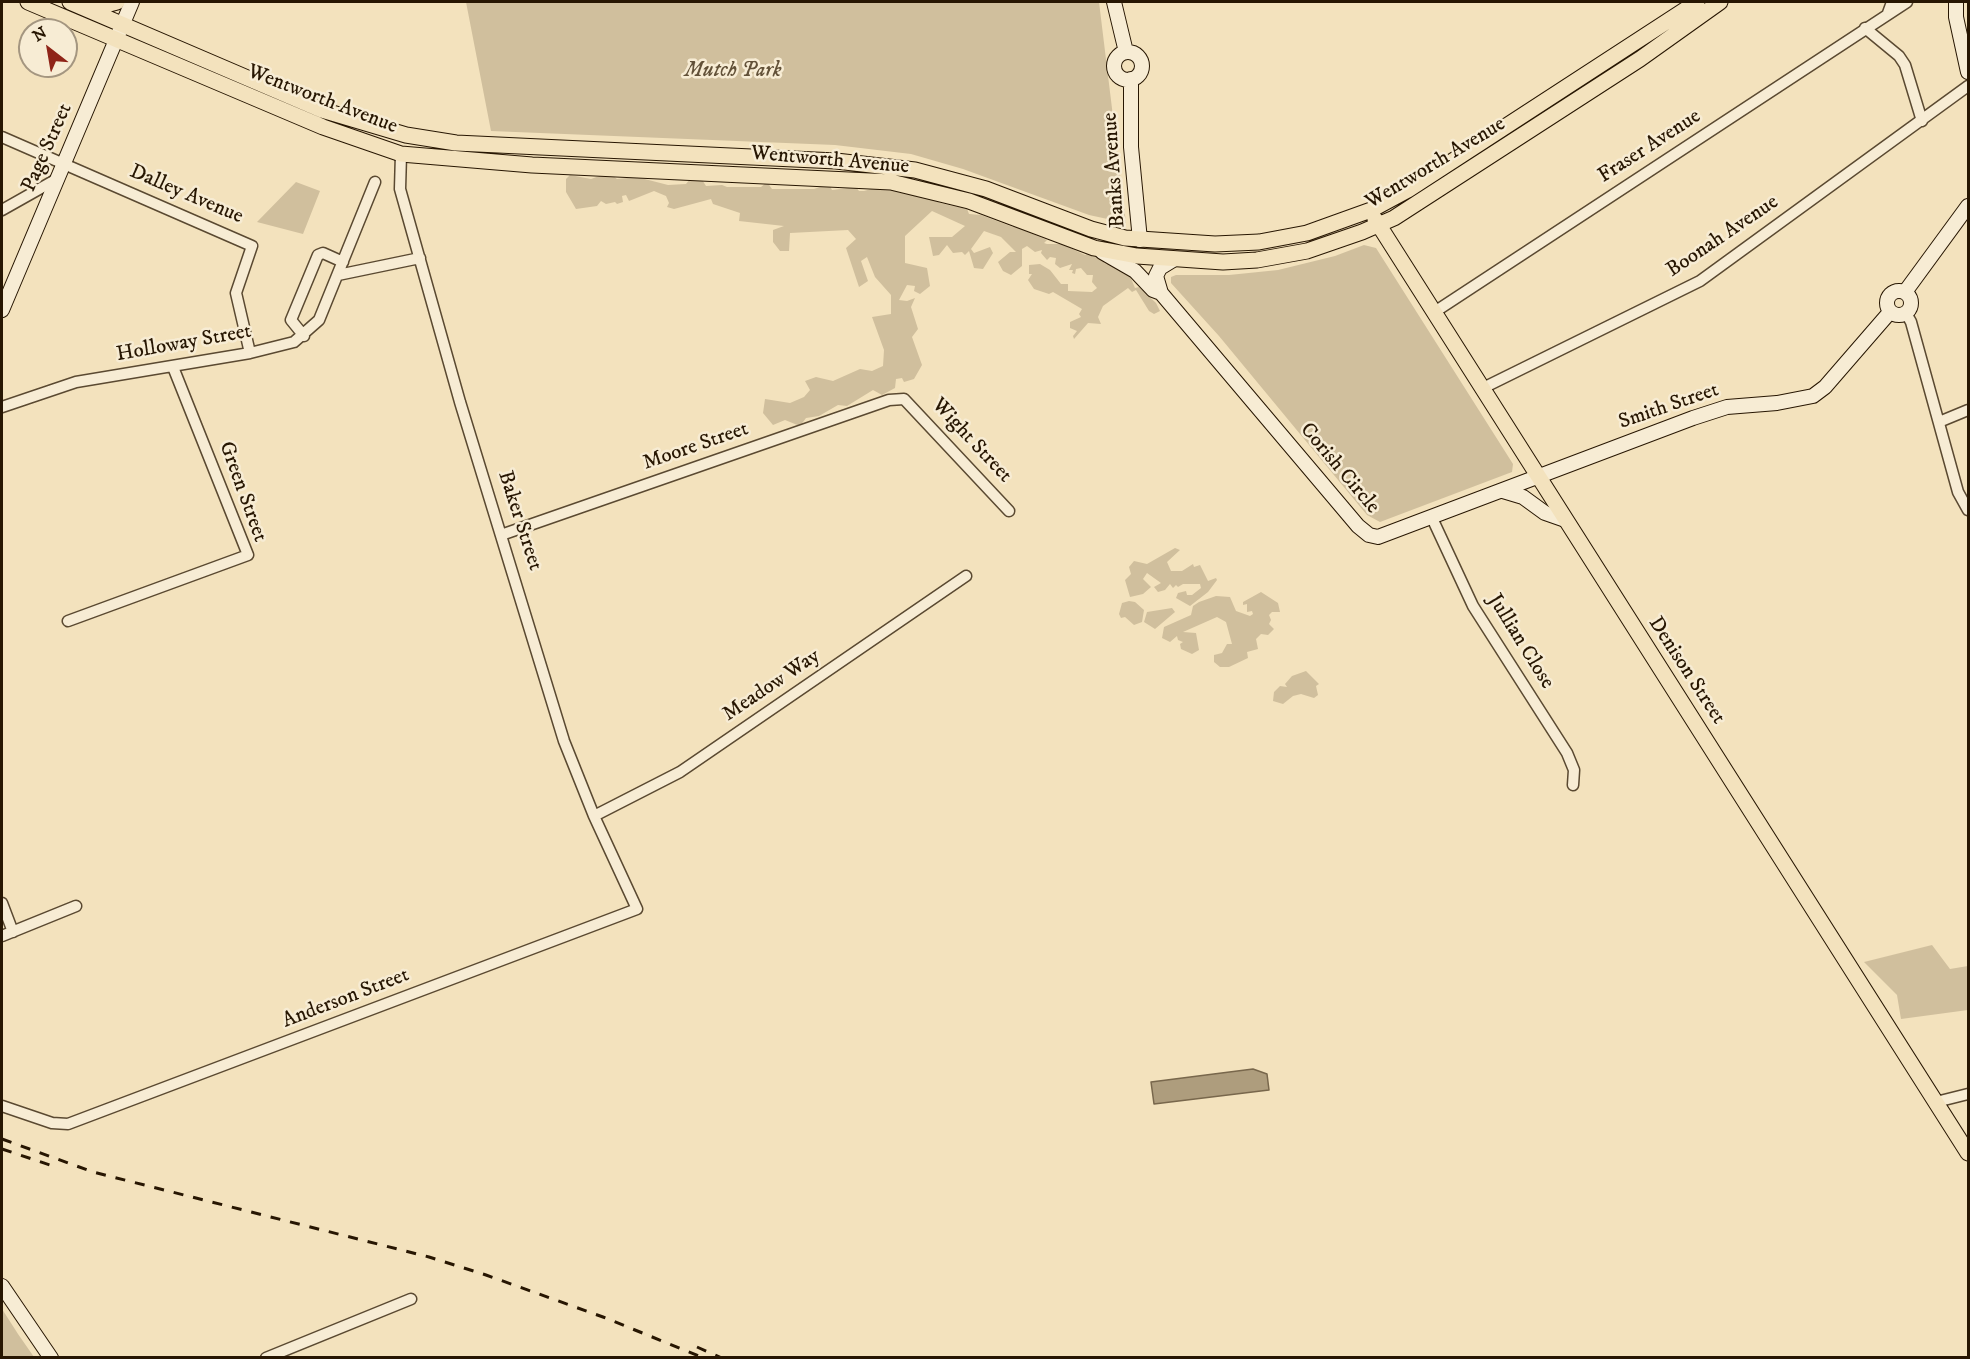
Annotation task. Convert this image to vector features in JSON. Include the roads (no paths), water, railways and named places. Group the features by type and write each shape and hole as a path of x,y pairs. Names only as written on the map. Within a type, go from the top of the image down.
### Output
{"main road":[{"name":"Wentworth Avenue","path":"28,2 324,127 401,154 532,165 891,182 969,201 1094,248 1173,260 1222,262 1257,260 1307,250 1378,226 1445,187 1697,6"},
{"name":"Wentworth Avenue","path":"70,2 322,110 406,135 456,143 836,161 915,170 986,189 1091,229 1140,240 1195,244 1259,242 1307,233 1371,210 1408,190 1697,6 1720,2"},
{"path":"88,2 102,6 117,2"},
{"path":"1697,6 1729,2"},
{"name":"Baker Street","path":"401,154 406,135"},
{"name":"Denison Street","path":"1371,210 1378,226 1432,313 1968,1153"},
{"name":"Banks Avenue","path":"1137,256 1140,240"}],"street":[{"name":"Page Street","path":"2,310 118,40 132,2"},
{"name":"Banks Avenue","path":"1114,2 1126,52 1118,55 1114,66 1119,77 1131,79 1131,147 1140,240"},
{"path":"1888,13 1892,2"},
{"name":"Fraser Avenue","path":"1432,313 1908,2"},
{"path":"1956,2 1956,17 1968,72"},
{"path":"1865,28 1899,56 1905,65 1922,121"},
{"name":"Boonah Avenue","path":"1481,389 1700,281 1968,86"},
{"name":"Dalley Avenue","path":"2,136 252,246 236,293 250,353"},
{"name":"Baker Street","path":"401,154 400,189 501,536 572,765 637,909"},
{"path":"2,210 57,179"},
{"path":"343,262 323,253 318,255 291,320 304,336 319,320 338,275 375,182"},
{"path":"1905,292 1968,206"},
{"name":"Corish Circle","path":"1094,248 1124,263 1153,290 1161,293 1364,532 1378,537 1537,477"},
{"path":"338,275 420,258"},
{"path":"1161,293 1156,276 1160,268 1173,260"},
{"path":"1905,292 1893,292 1888,297 1886,305 1890,312 1896,315 1906,313"},
{"path":"1905,292 1911,302 1906,313"},
{"name":"Smith Street","path":"1537,477 1728,407 1777,403 1814,396 1825,387 1890,312"},
{"path":"1906,313 1911,322 1958,492 1968,510"},
{"name":"Holloway Street","path":"2,407 63,385 250,353 294,342 304,336"},
{"name":"Green Street","path":"68,621 248,555 173,367"},
{"name":"Moore Street","path":"501,536 889,400 904,399"},
{"name":"Wight Street","path":"904,399 1009,511"},
{"path":"1939,422 1968,410"},
{"path":"1503,491 1523,497 1545,513 1564,520"},
{"name":"Jullian Close","path":"1432,518 1473,606 1567,753 1574,770 1573,785"},
{"name":"Meadow Way","path":"594,816 680,772 966,576"},
{"path":"2,903 13,932"},
{"path":"2,936 76,906"},
{"name":"Anderson Street","path":"2,1106 52,1123 68,1124 637,909"},
{"path":"1936,1102 1968,1094"},
{"path":"2,1286 51,1358"},
{"path":"266,1358 411,1299"}],"railway":[{"path":"2,1139 93,1172 429,1257 603,1317 704,1358"},
{"path":"2,1149 50,1165"},
{"path":"697,1347 722,1358"}],"park label":[{"name":"Mutch Park","path":"733,72"}]}
